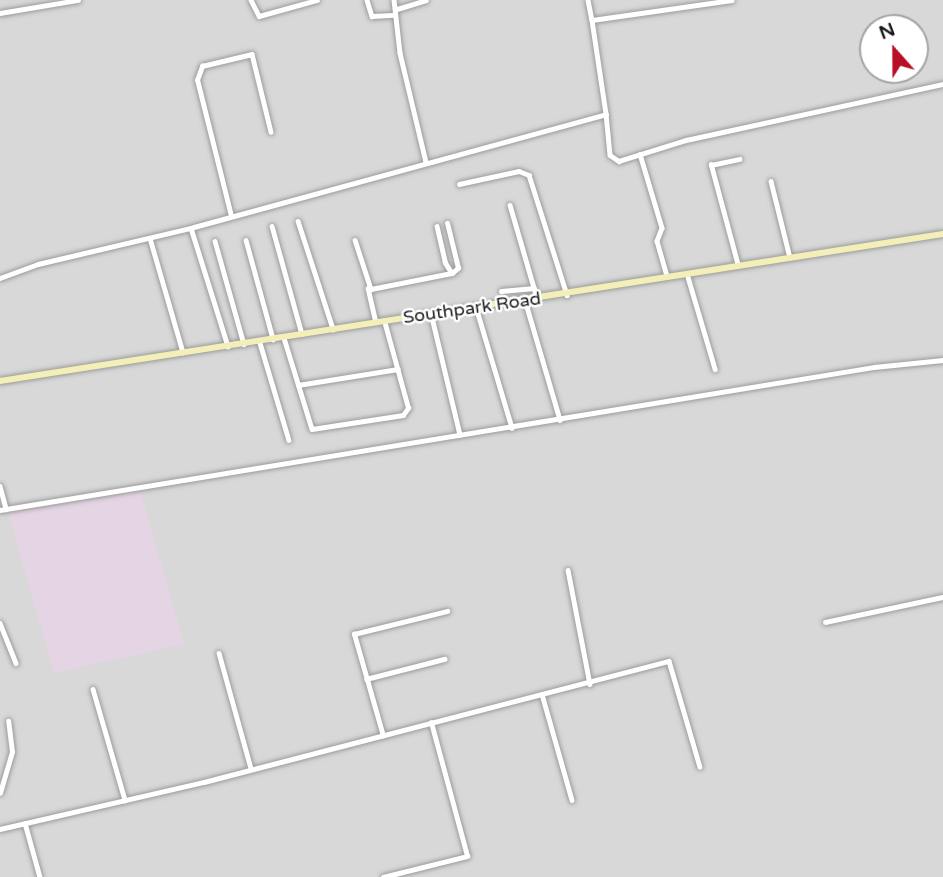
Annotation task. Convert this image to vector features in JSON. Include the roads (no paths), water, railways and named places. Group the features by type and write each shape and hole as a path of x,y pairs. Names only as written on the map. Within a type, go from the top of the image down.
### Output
{"street":[{"path":"0,13 78,0"},
{"path":"251,0 259,16 317,0"},
{"path":"367,0 372,16 394,15"},
{"path":"394,0 397,9 394,15 426,162"},
{"path":"397,9 426,0"},
{"path":"589,0 612,159 943,83"},
{"path":"592,20 732,0"},
{"path":"231,216 197,80 202,66 252,54 271,132"},
{"path":"0,278 38,264 191,228 606,114"},
{"path":"640,154 662,228 657,241 667,280"},
{"path":"738,267 711,165 739,159"},
{"path":"459,184 519,171 529,174 567,295"},
{"path":"771,181 790,258"},
{"path":"510,205 537,299"},
{"path":"299,221 333,330"},
{"path":"368,287 452,273 458,268 447,223"},
{"path":"272,226 302,335"},
{"path":"437,226 444,262 452,273"},
{"path":"191,228 228,347"},
{"name":"Southpark Road","path":"0,381 260,343 430,312 688,277 943,234"},
{"path":"150,238 183,353"},
{"path":"246,240 274,340"},
{"path":"284,338 312,429 390,417 408,408 398,369 379,321 355,240"},
{"path":"215,241 244,345"},
{"path":"688,277 715,369"},
{"path":"501,291 534,288"},
{"path":"525,300 560,420"},
{"path":"476,307 512,428"},
{"path":"430,312 460,435"},
{"path":"260,343 289,440"},
{"path":"0,486 3,509 874,367 943,360"},
{"path":"298,385 398,369"},
{"path":"568,570 590,684"},
{"path":"825,622 943,597"},
{"path":"383,736 354,635 447,611"},
{"path":"0,623 16,663"},
{"path":"219,653 251,768"},
{"path":"366,679 444,659"},
{"path":"0,829 383,736 669,662 700,767"},
{"path":"93,689 125,800"},
{"path":"542,694 572,800"},
{"path":"0,793 12,752 8,721"},
{"path":"383,877 467,856 431,723"},
{"path":"24,823 40,877"}]}
